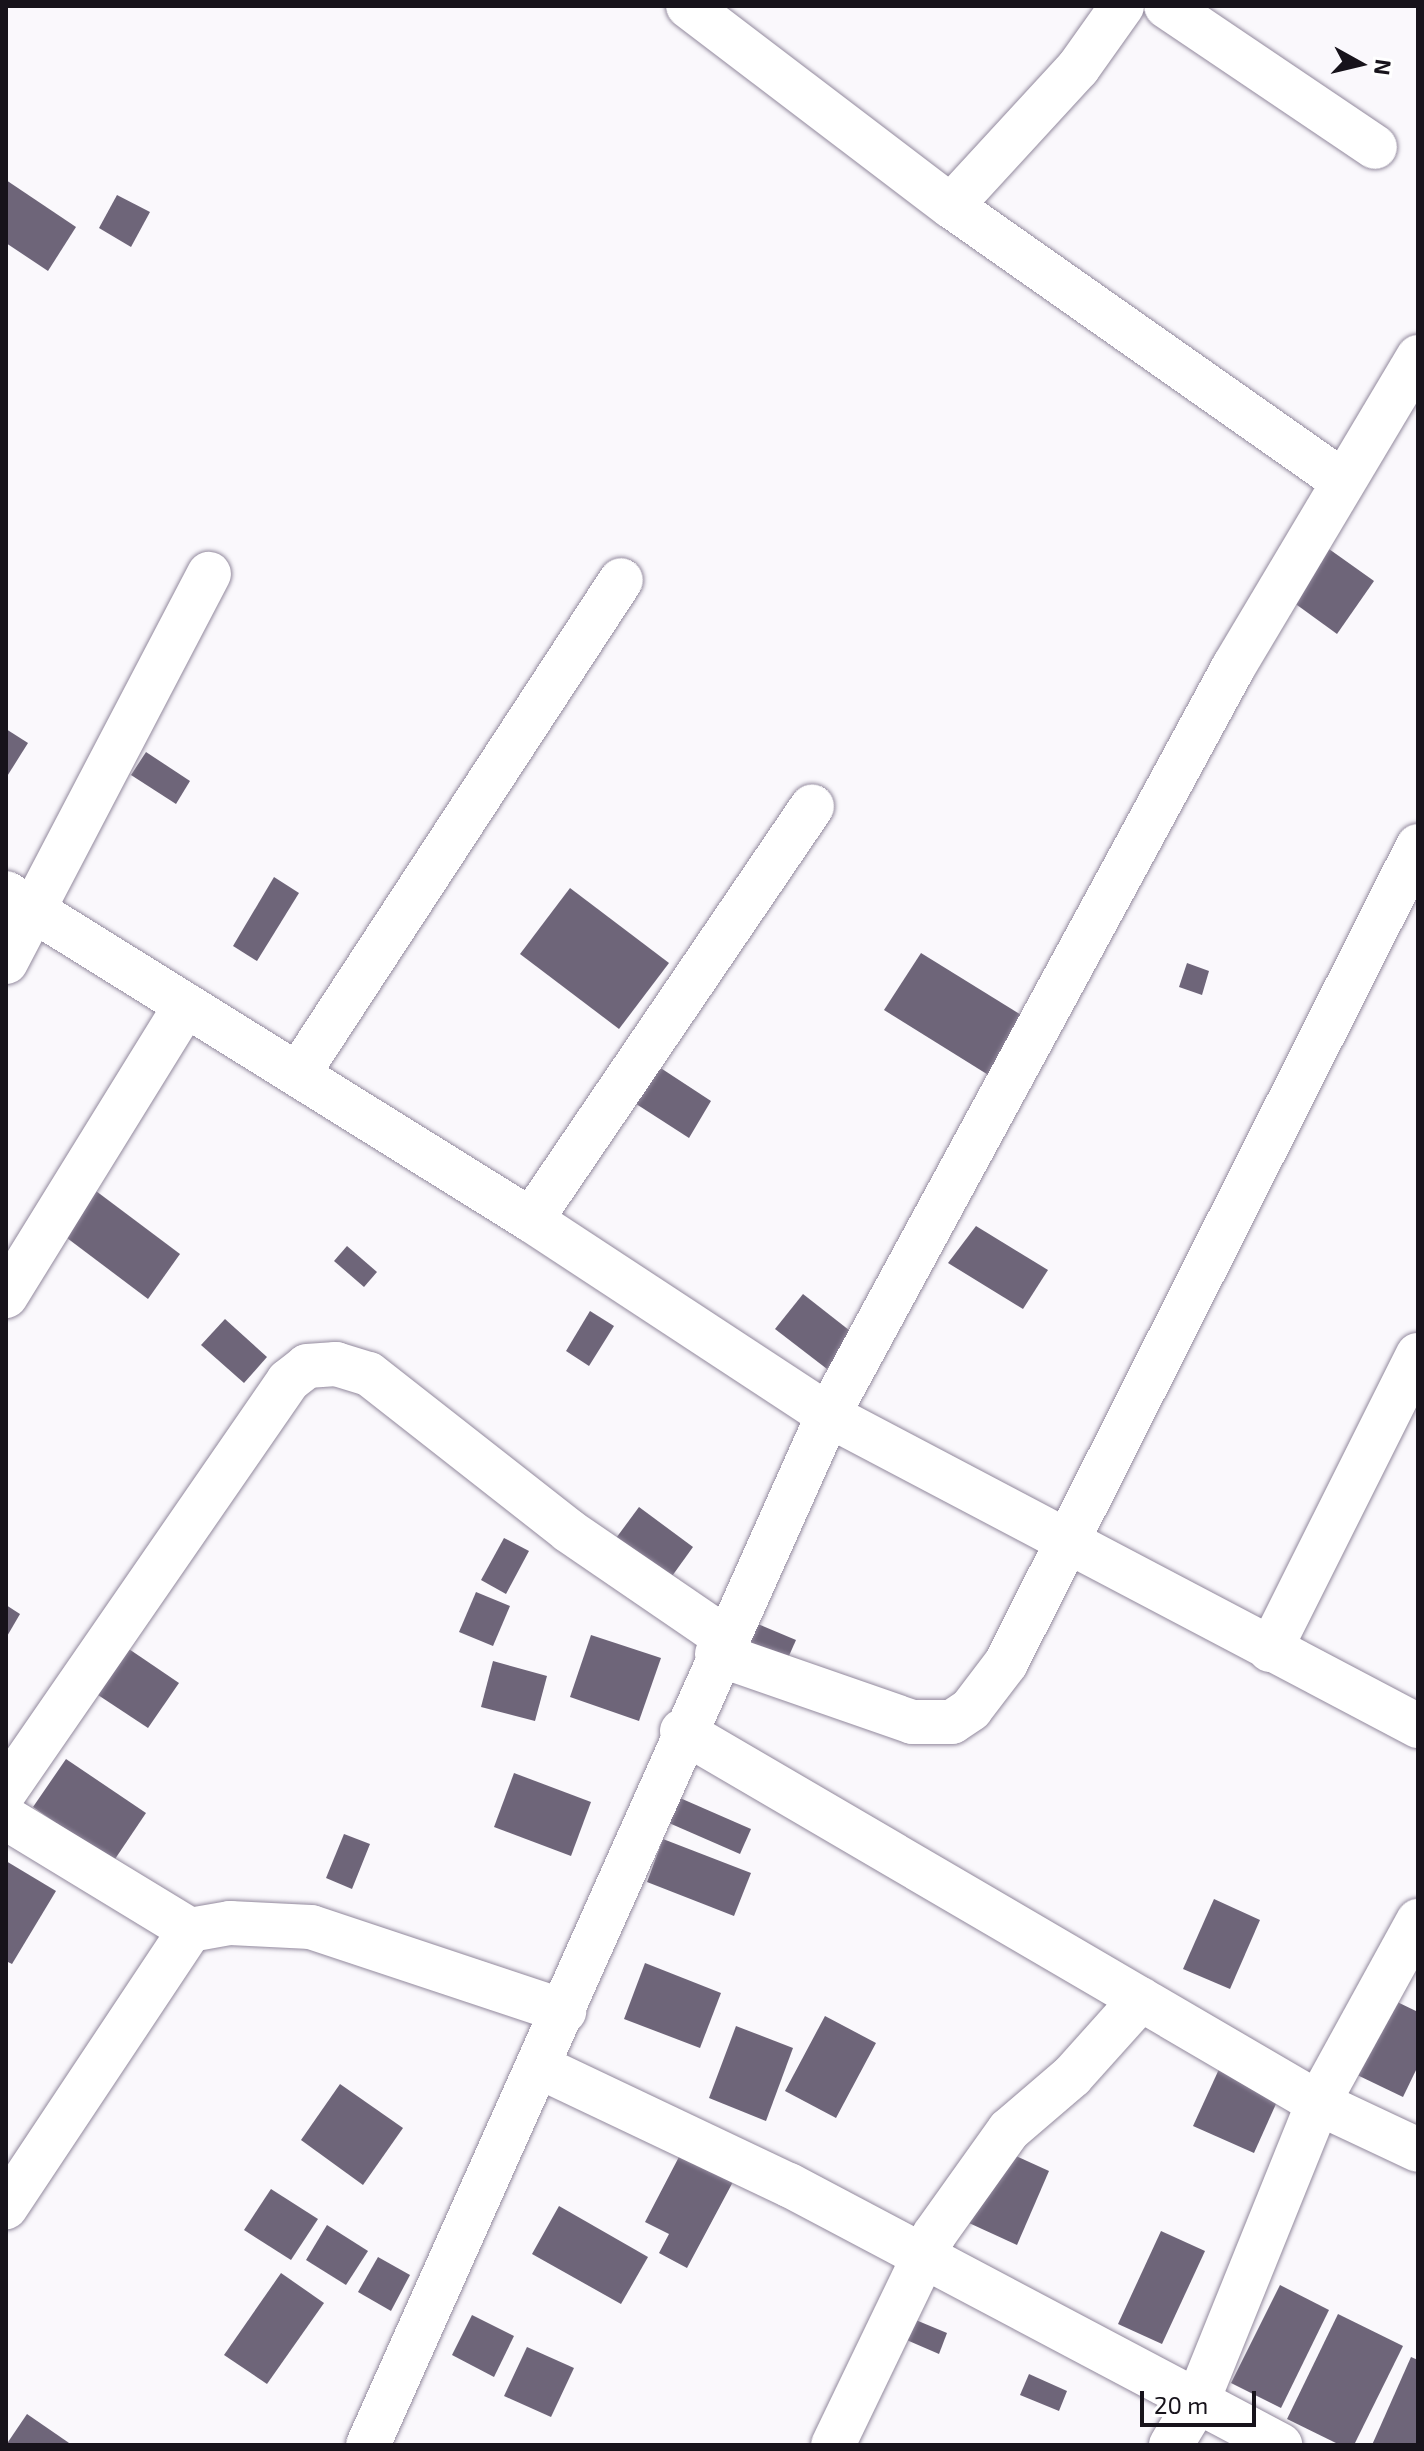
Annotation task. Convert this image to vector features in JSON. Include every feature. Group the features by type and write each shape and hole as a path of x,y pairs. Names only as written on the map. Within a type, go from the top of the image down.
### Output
{"street":[{"path":"688,6 951,206 1343,482"},
{"path":"951,206 1078,68 1122,6"},
{"path":"1166,6 1375,147"},
{"path":"368,2445 540,2067 682,1731 828,1415 1234,666 1418,357"},
{"path":"6,962 20,902 209,574"},
{"path":"298,1074 621,580"},
{"path":"531,1220 812,807"},
{"path":"6,1790 288,1381 307,1366 336,1364 369,1374 721,1646 912,1722 952,1722 971,1709 1006,1663 1418,846"},
{"path":"20,902 531,1220 828,1415 1070,1538 1270,1650 1418,1726"},
{"path":"6,1296 186,1005"},
{"path":"1270,1650 1418,1355"},
{"path":"682,1731 1318,2103 1418,2150"},
{"path":"6,1818 190,1930 230,1923 311,1927 564,2011"},
{"path":"1171,2445 1198,2400 1318,2103 1418,1921"},
{"path":"6,2207 190,1930"},
{"path":"833,2445 926,2256 1009,2130 1072,2076 1141,1999"},
{"path":"540,2067 926,2256 1280,2445"}],"building":[{"path":"6,180 76,227 48,271 6,243"},
{"path":"117,195 150,212 131,247 99,228"},
{"path":"1322,544 1374,581 1337,634 1286,597"},
{"path":"6,729 28,743 6,778"},
{"path":"146,752 190,781 176,804 131,775"},
{"path":"274,877 299,893 257,961 233,946"},
{"path":"570,888 669,963 619,1029 520,954"},
{"path":"921,953 1026,1018 990,1076 884,1010"},
{"path":"1187,963 1209,971 1202,995 1179,987"},
{"path":"653,1063 711,1101 689,1138 630,1100"},
{"path":"96,1191 180,1254 148,1299 63,1235"},
{"path":"976,1226 1048,1270 1023,1309 948,1263"},
{"path":"347,1246 377,1272 364,1287 334,1261"},
{"path":"803,1294 854,1334 827,1369 775,1329"},
{"path":"590,1311 614,1326 589,1366 566,1351"},
{"path":"225,1319 267,1357 244,1383 201,1345"},
{"path":"639,1507 693,1547 662,1590 608,1549"},
{"path":"504,1538 529,1551 506,1594 481,1580"},
{"path":"476,1592 510,1606 493,1646 459,1632"},
{"path":"6,1605 20,1614 6,1638"},
{"path":"753,1622 796,1640 788,1658 745,1640"},
{"path":"591,1635 661,1658 639,1721 570,1697"},
{"path":"126,1647 179,1683 148,1728 95,1693"},
{"path":"493,1661 547,1676 535,1721 481,1707"},
{"path":"66,1759 146,1813 113,1862 33,1807"},
{"path":"514,1773 591,1802 571,1856 494,1827"},
{"path":"680,1798 751,1829 740,1854 669,1823"},
{"path":"344,1834 370,1844 352,1889 326,1878"},
{"path":"663,1839 751,1873 734,1916 647,1882"},
{"path":"6,1861 56,1891 12,1964 6,1961"},
{"path":"1214,1899 1260,1920 1230,1989 1183,1969"},
{"path":"645,1963 721,1993 700,2048 624,2019"},
{"path":"1389,1998 1418,2012 1418,2066 1403,2097 1353,2073"},
{"path":"825,2016 876,2043 836,2118 785,2091"},
{"path":"736,2026 793,2048 766,2121 709,2098"},
{"path":"1220,2067 1280,2095 1254,2153 1193,2126"},
{"path":"340,2084 403,2128 363,2185 301,2140"},
{"path":"1001,2149 1049,2171 1017,2245 969,2223"},
{"path":"681,2153 734,2180 687,2268 659,2253 669,2234 645,2222"},
{"path":"271,2189 318,2219 291,2260 244,2230"},
{"path":"559,2206 648,2257 621,2304 532,2254"},
{"path":"327,2225 368,2251 346,2285 306,2260"},
{"path":"1161,2231 1205,2251 1162,2344 1118,2324"},
{"path":"378,2257 410,2275 391,2311 358,2292"},
{"path":"281,2273 324,2303 267,2384 224,2355"},
{"path":"1280,2285 1329,2310 1281,2408 1231,2383"},
{"path":"1338,2314 1403,2346 1354,2445 1340,2445 1287,2419"},
{"path":"472,2315 514,2336 494,2377 452,2355"},
{"path":"911,2318 947,2333 939,2354 902,2338"},
{"path":"527,2347 574,2368 551,2417 504,2396"},
{"path":"1411,2357 1418,2360 1418,2445 1372,2445"},
{"path":"1029,2374 1067,2391 1059,2411 1020,2395"},
{"path":"27,2414 72,2445 6,2445"}]}
